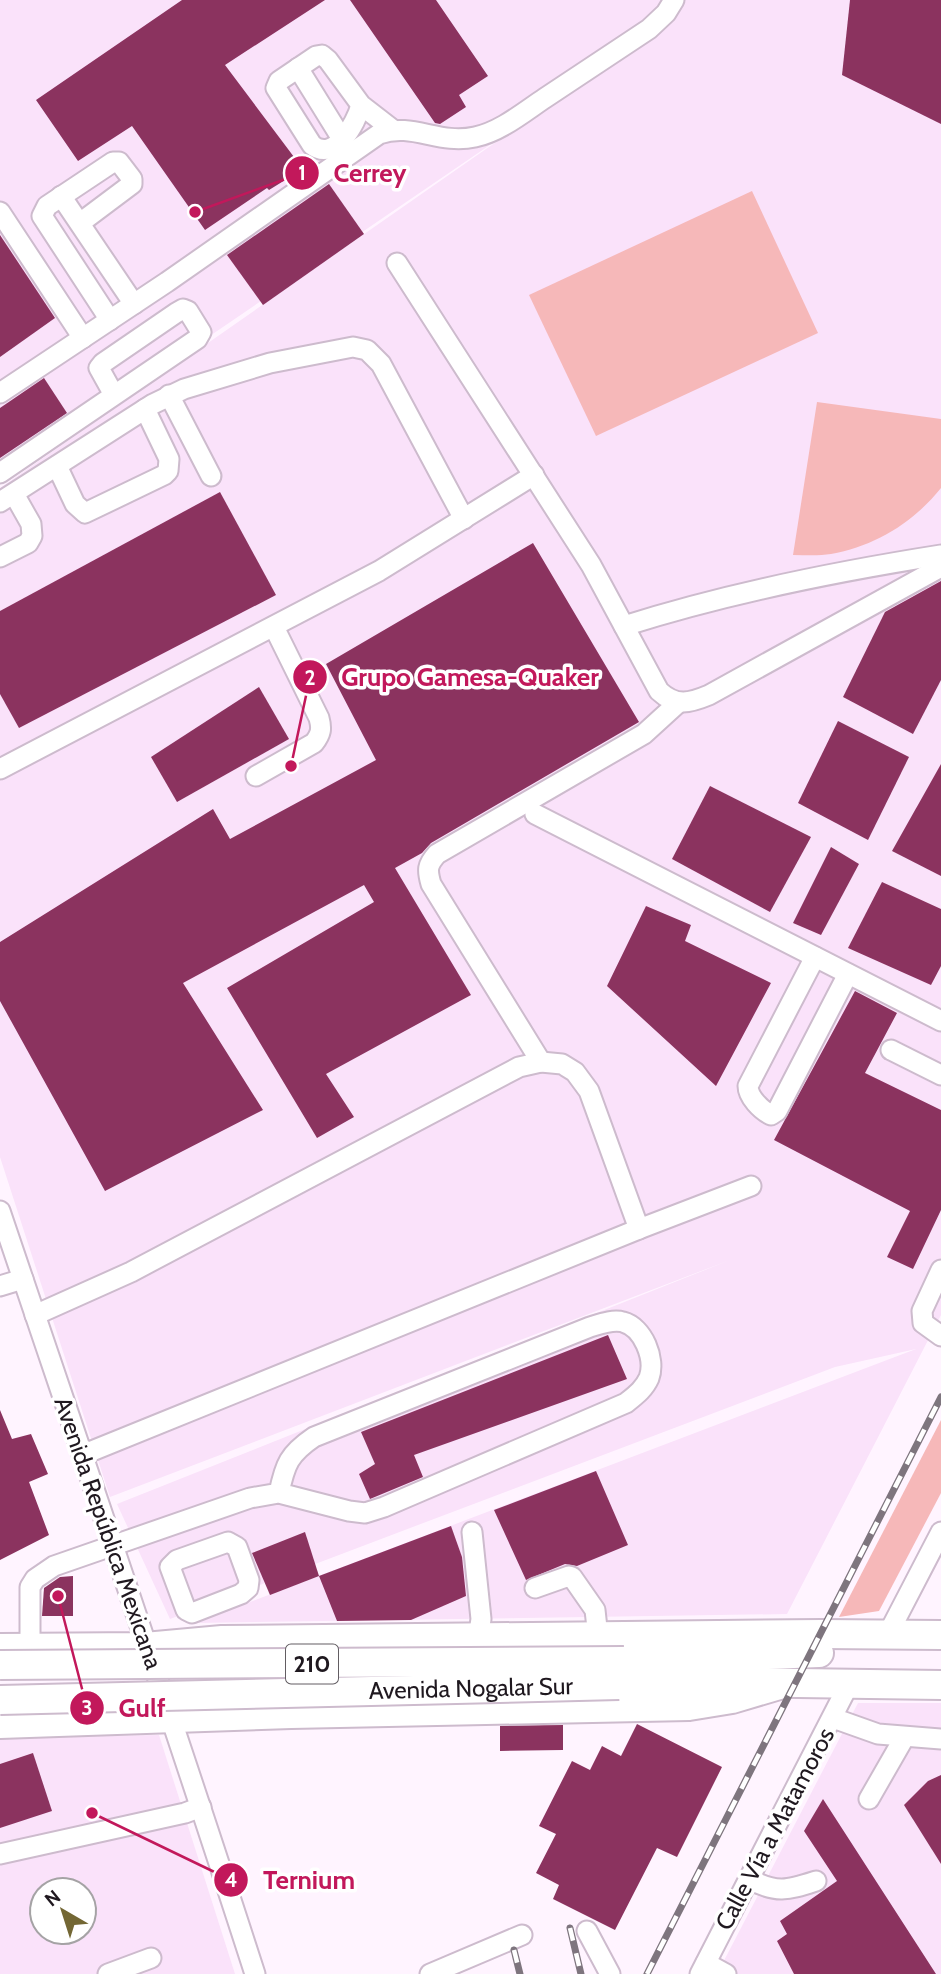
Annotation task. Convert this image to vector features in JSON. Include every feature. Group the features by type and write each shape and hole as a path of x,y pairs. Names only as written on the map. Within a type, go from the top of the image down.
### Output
{"highway":[{"path":"0,1648 145,1647 222,1640 888,1634 941,1636"},
{"path":"173,1719 177,1698 190,1669 222,1640"},
{"path":"291,1714 279,1704 271,1676 273,1665 278,1658 300,1641"},
{"path":"86,1721 113,1703 129,1687 145,1647"},
{"path":"3,1716 24,1710 33,1698 37,1683 37,1666 30,1648"},
{"name":"Avenida Nogalar Sur","path":"3,1716 622,1673 812,1653 941,1650"},
{"name":"Avenida Nogalar Sur","path":"0,1665 622,1673 718,1682 941,1685"},
{"path":"3,1716 86,1721 689,1706 732,1699 786,1683"}],"street":[{"path":"0,393 134,304 364,144 392,129 460,140 479,137 505,125 649,29 666,13 674,0"},
{"path":"361,105 356,120 342,139 328,150 319,150 312,145 276,88 279,81 316,56 322,55 361,105 392,129"},
{"path":"298,68 342,139"},
{"path":"80,223 132,184 132,178 119,162 113,162 47,206 42,216 110,320"},
{"path":"61,197 134,304"},
{"path":"0,212 83,338"},
{"path":"397,263 592,565 660,691 668,699 678,703 691,702 709,695 941,567"},
{"path":"0,473 114,395 197,338 201,332 188,310 183,309 176,313 103,363 99,369 114,395"},
{"path":"0,557 28,543 32,537 31,524 7,498 145,409 169,395 225,374 353,347 367,350 381,364 464,519"},
{"path":"169,395 211,476"},
{"path":"57,466 75,504 85,513 164,475 170,466 169,458 145,409"},
{"path":"0,769 379,571 534,475"},
{"path":"624,625 692,604 759,588 856,568 941,555"},
{"path":"256,776 314,743 320,736 321,728 319,718 274,627"},
{"path":"541,1062 431,884 428,863 436,854 645,734 678,703"},
{"path":"535,814 941,1021"},
{"path":"815,957 748,1086 750,1096 766,1113 771,1115 777,1111 848,974"},
{"path":"891,1050 941,1074"},
{"path":"35,1315 131,1272 455,1099 519,1068 541,1062 562,1064 575,1072 589,1091 639,1229"},
{"path":"82,1455 751,1186"},
{"name":"Avenida República Mexicana","path":"0,1212 145,1647 173,1719 255,1974"},
{"path":"941,1270 922,1311 923,1323 941,1336"},
{"path":"0,1286 23,1279"},
{"path":"30,1648 30,1587 35,1579 54,1566 250,1498 279,1493 365,1513 384,1507 626,1403 641,1391 650,1376 648,1349 634,1326 621,1321 606,1322 578,1332 313,1437 297,1448 289,1459 279,1493"},
{"path":"187,1521 200,1552"},
{"path":"472,1532 481,1619 478,1639"},
{"path":"888,1634 940,1535"},
{"path":"534,1588 572,1577 595,1610 598,1637"},
{"name":"Calle Vía a Matamoros","path":"703,1968 849,1685"},
{"path":"833,1718 878,1734 941,1739"},
{"path":"869,1799 904,1738"},
{"path":"0,1854 185,1814 201,1807"},
{"path":"749,1879 764,1887 786,1891 816,1881"},
{"path":"587,1931 610,1974"},
{"path":"430,1974 522,1935"},
{"path":"108,1974 151,1958"},
{"path":"703,1968 726,1974"}],"shaded area":[{"path":"0,0 941,0 941,1315 787,1614 195,1623 916,1349 835,1367 170,1619 117,1504 730,1260 110,1497 0,1157 0,488 575,87 0,479"},
{"path":"752,191 818,333 596,436 529,295"},
{"path":"817,402 941,419 941,488 918,512 878,539 831,554 793,555"},
{"path":"941,1420 941,1493 879,1611 839,1617"},
{"path":"858,1703 941,1703 941,1974 717,1974"},
{"path":"159,1735 235,1974 0,1974 0,1737"}],"building":[{"path":"182,0 325,0 225,65 303,169 269,190 267,188 205,230 132,126 78,161 36,100"},
{"path":"350,0 436,0 488,76 459,95 466,107 440,124 435,123"},
{"path":"850,0 941,0 941,124 842,75"},
{"path":"329,184 364,234 263,305 227,255"},
{"path":"0,235 55,318 0,357"},
{"path":"44,378 67,413 0,458 0,408"},
{"path":"220,492 276,595 19,728 0,694 0,611"},
{"path":"533,543 639,722 431,843 422,853 395,868 471,995 326,1074 354,1117 317,1138 227,988 374,902 364,885 183,983 263,1110 105,1191 0,1001 0,942 213,809 230,839 376,760 326,664"},
{"path":"941,581 941,680 913,734 843,697 885,612"},
{"path":"259,687 289,739 177,802 151,757"},
{"path":"838,721 909,757 868,840 798,803"},
{"path":"941,764 941,876 892,851"},
{"path":"710,786 811,837 770,912 672,859"},
{"path":"831,847 859,864 821,935 793,923"},
{"path":"882,882 941,909 941,966 931,985 848,948"},
{"path":"646,906 691,925 685,941 771,983 716,1086 607,986"},
{"path":"855,991 897,1013 865,1073 941,1110 941,1210 913,1269 887,1257 910,1211 774,1140"},
{"path":"608,1335 627,1379 414,1455 423,1477 370,1499 359,1474 375,1464 361,1432"},
{"path":"0,1410 12,1439 31,1434 48,1474 29,1482 49,1535 0,1560"},
{"path":"596,1471 628,1545 577,1566 565,1564 526,1580 494,1510"},
{"path":"451,1526 462,1557 466,1596 411,1620 337,1621 319,1576"},
{"path":"305,1532 319,1576 270,1595 252,1553"},
{"path":"73,1576 73,1616 42,1616 44,1588 60,1577"},
{"path":"637,1724 722,1767 677,1857 657,1848 615,1930 553,1899 559,1885 536,1873 556,1834 539,1826 572,1761 590,1770 602,1746 621,1756"},
{"path":"563,1725 563,1750 500,1751 500,1726"},
{"path":"33,1753 52,1811 0,1828 0,1764"},
{"path":"941,1775 941,1864 904,1805 928,1781"},
{"path":"823,1799 936,1974 794,1974 777,1941 787,1934 780,1921 837,1881 804,1831"}],"railway":[{"path":"647,1974 941,1397"},
{"path":"570,1928 581,1974"},
{"path":"514,1950 520,1974"}],"place":[{"name":"Cerrey","path":"195,212"},
{"name":"Grupo Gamesa-Quaker","path":"291,766"},
{"name":"Gulf","path":"58,1596"},
{"name":"Ternium","path":"92,1813"}]}
